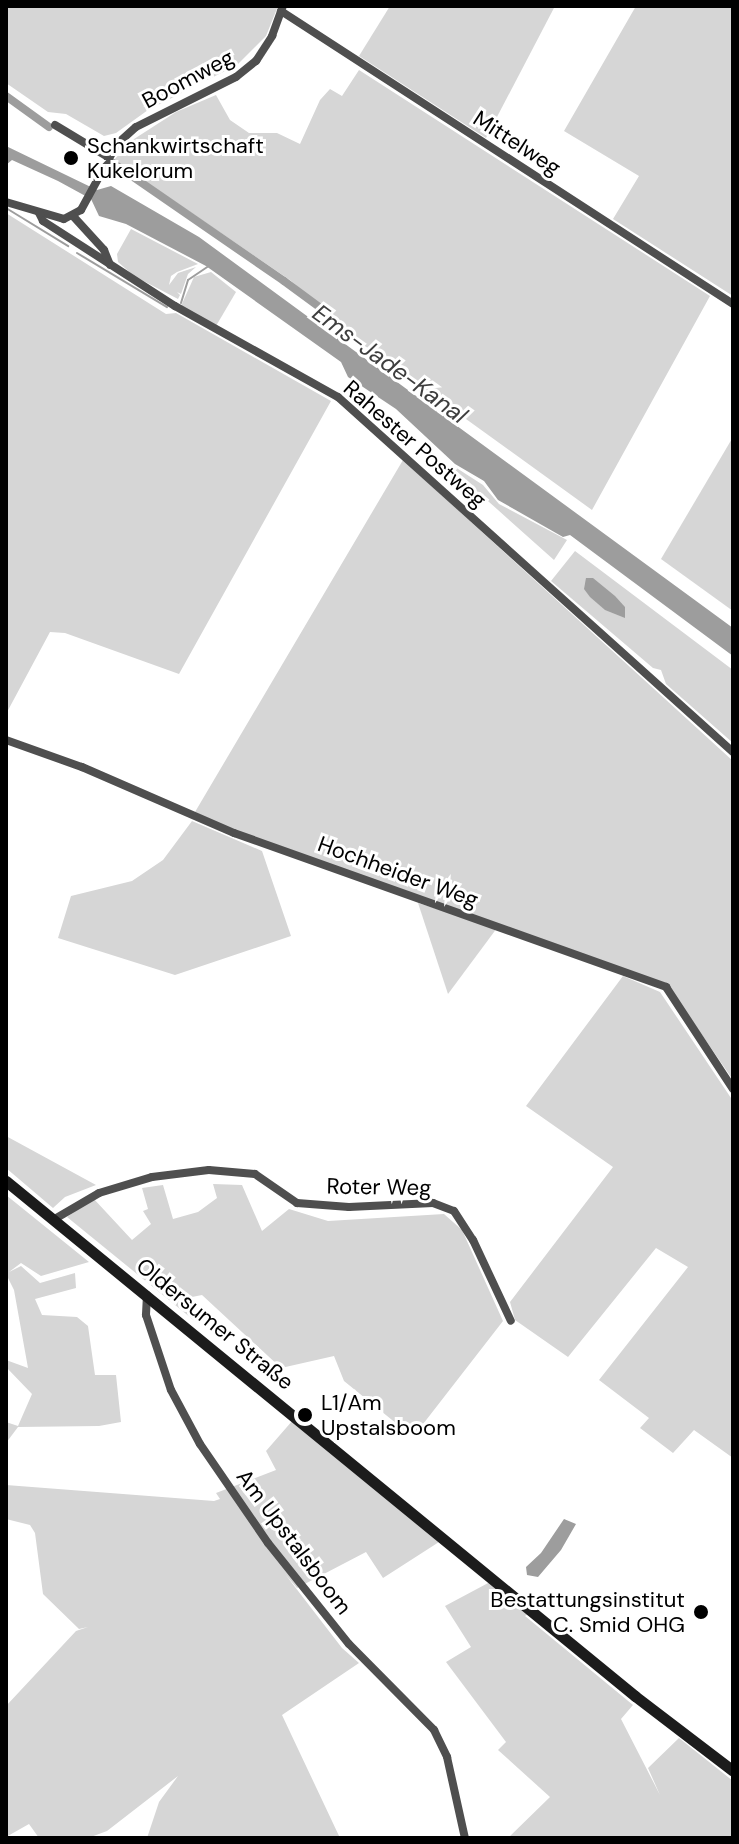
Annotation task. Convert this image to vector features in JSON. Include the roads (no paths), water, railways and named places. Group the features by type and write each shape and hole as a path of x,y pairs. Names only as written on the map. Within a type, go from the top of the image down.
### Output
{"main road":[{"name":"Oldersumer Straße","path":"6,1181 635,1696 733,1771"}],"street":[{"name":"Boomweg","path":"73,216 87,203 108,157 136,127 213,90 256,61 272,36 282,9"},
{"name":"Mittelweg","path":"282,9 733,304"},
{"path":"55,125 108,157"},
{"path":"6,202 64,219 73,216 104,250 110,266"},
{"name":"Rahester Postweg","path":"39,213 43,221 110,266 338,397 733,752"},
{"name":"Hochheider Weg","path":"6,740 82,767 234,833 666,987 733,1089"},
{"name":"Roter Weg","path":"53,1220 99,1193 152,1177 209,1170 255,1174 297,1203 349,1207 433,1203 454,1211 511,1321"},
{"name":"Am Upstalsboom","path":"147,1295 145,1310 171,1390 200,1444 268,1543 349,1644 434,1730 447,1757 465,1838"}],"waterway":[{"path":"6,96 49,127"},
{"name":"Ems-Jade-Kanal","path":"110,161 284,281 322,309 330,319"},
{"path":"6,208 68,246"},
{"path":"77,253 167,307"},
{"path":"181,303 188,280 209,266"}],"place":[{"name":"Schankwirtschaft Kukelorum","path":"71,158"},
{"name":"L1/Am Upstalsboom","path":"305,1415"},
{"name":"Bestattungsinstitut C. Smid OHG","path":"701,1612"}]}
